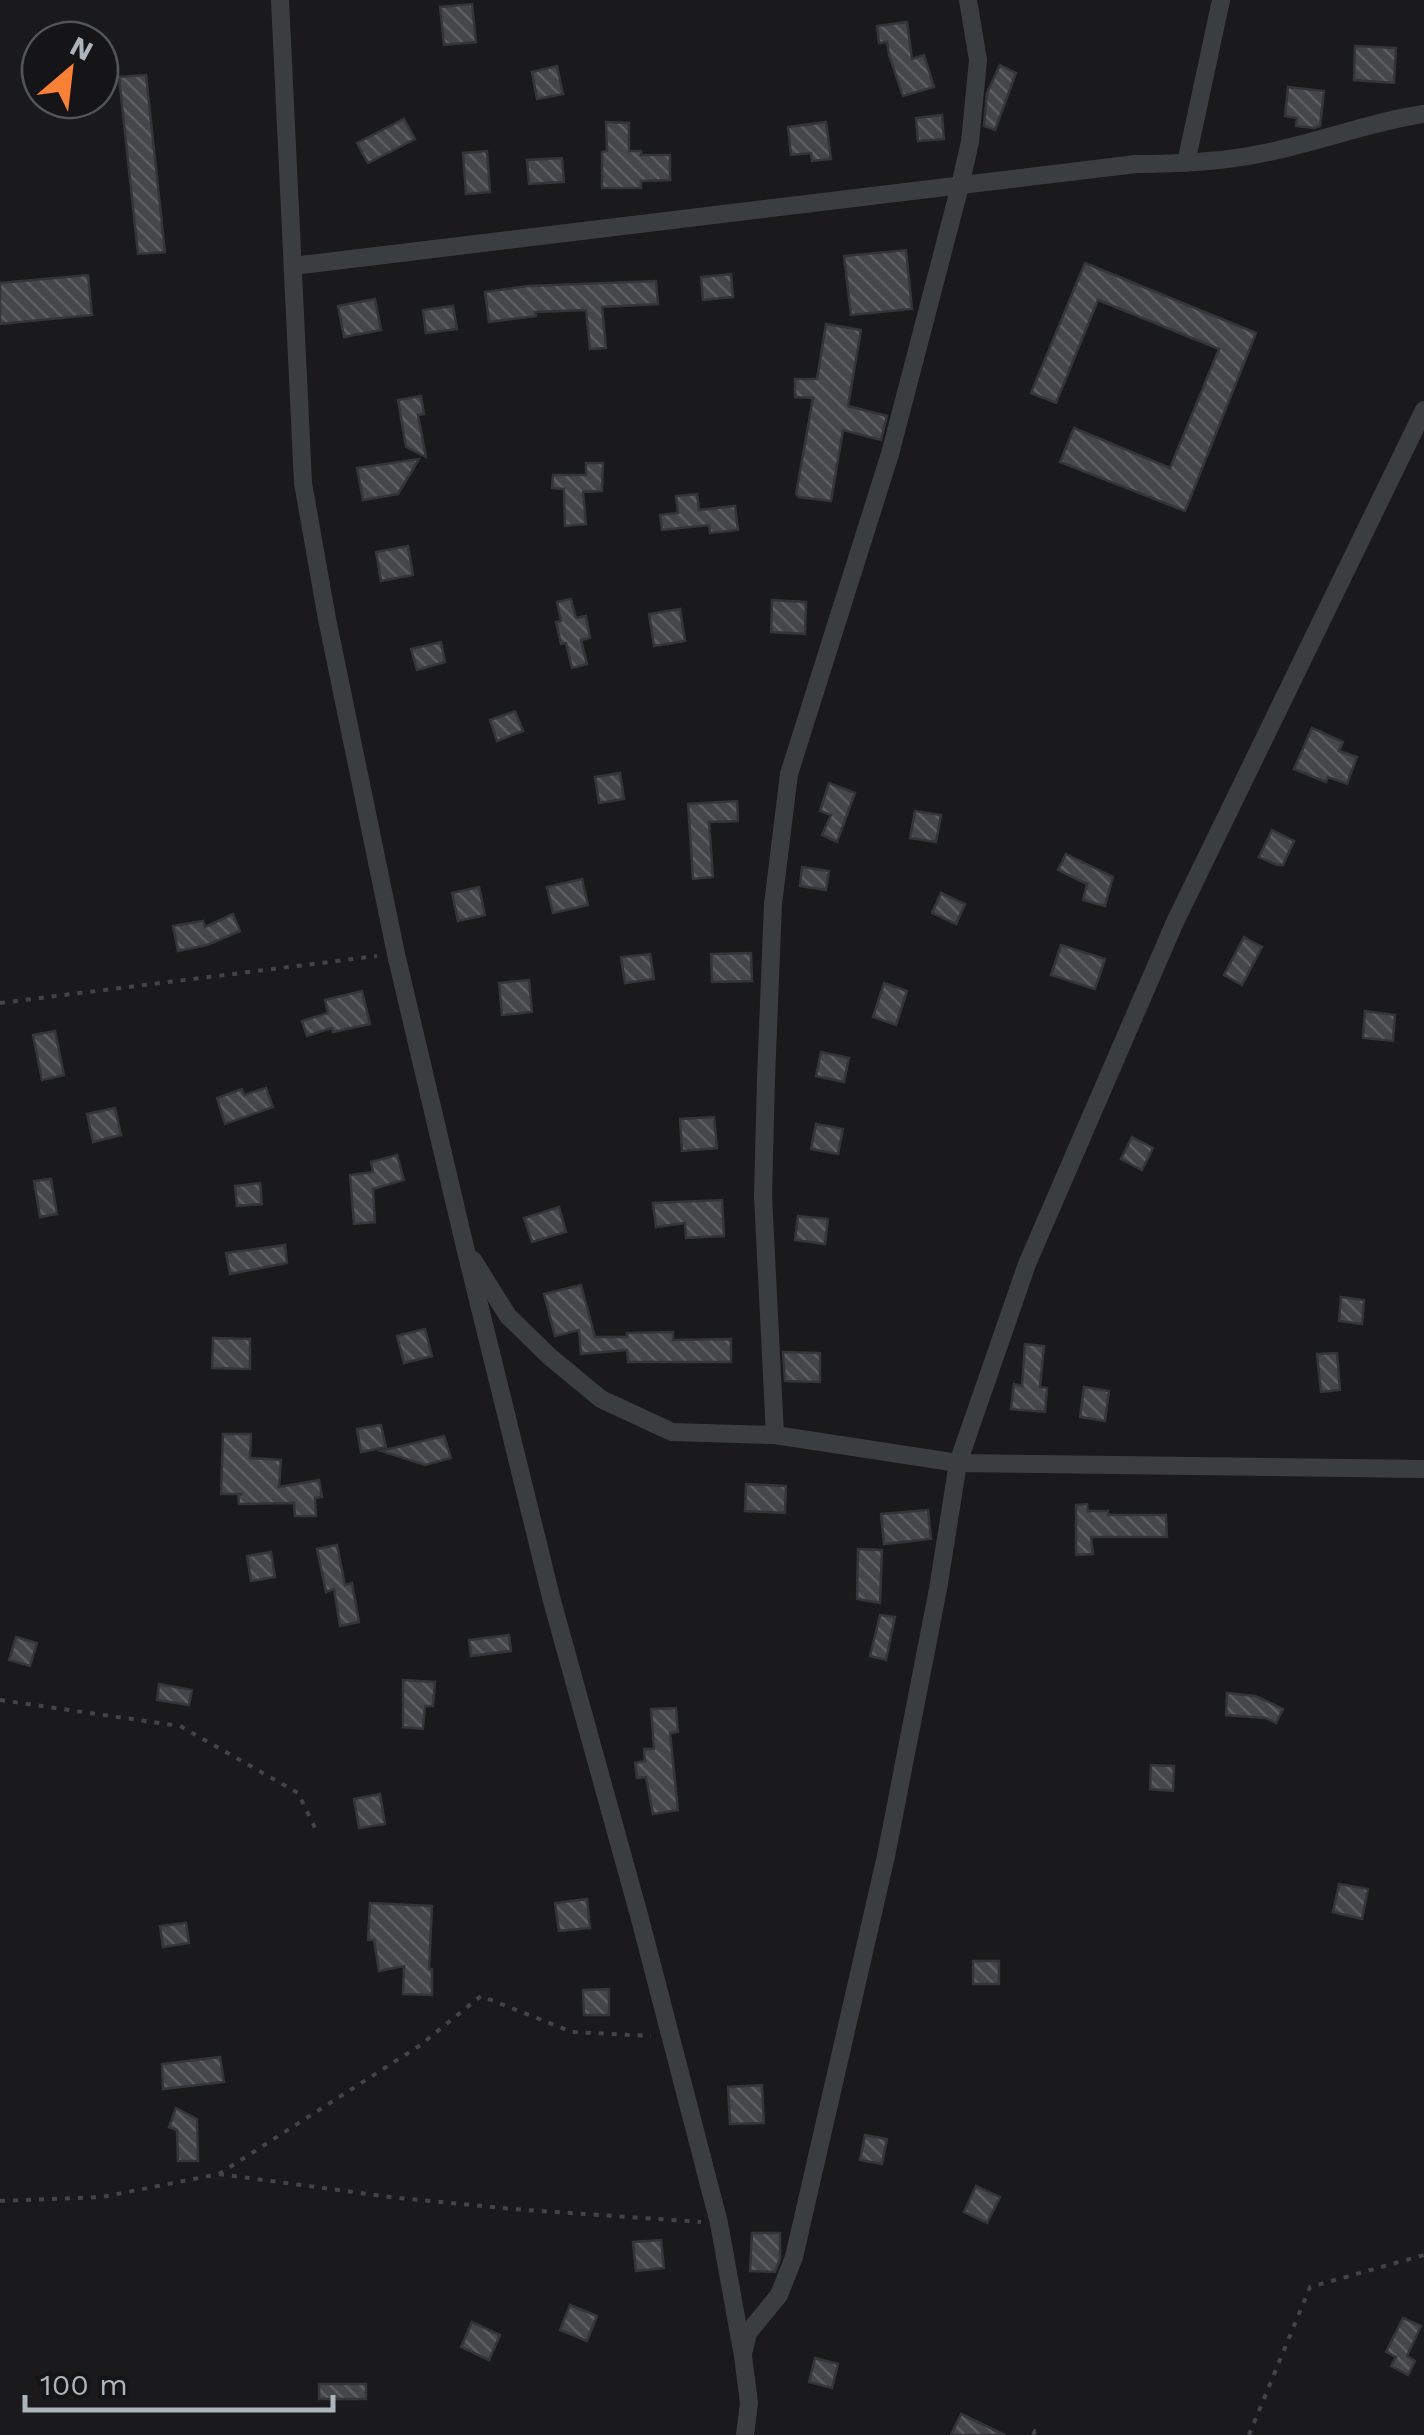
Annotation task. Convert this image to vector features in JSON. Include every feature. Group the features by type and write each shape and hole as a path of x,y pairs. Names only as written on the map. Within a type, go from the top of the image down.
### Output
{"street":[{"path":"280,0 303,483 327,619 396,954 465,1247 552,1601 719,2223 749,2402 745,2435"},
{"path":"775,1435 763,1196 765,1097 773,904 789,774 890,454 960,186 970,142 978,60 968,0"},
{"path":"1186,163 1222,0"},
{"path":"292,266 1136,164 1186,163 1260,154 1385,120 1424,114"},
{"path":"743,2356 748,2333 779,2295 794,2256 886,1856 938,1589 958,1463 1026,1264 1174,922 1424,410"},
{"path":"465,1247 508,1316 548,1356 601,1399 672,1432 775,1435 958,1463 1424,1468"}],"path":[{"path":"0,1003 396,954"},
{"path":"0,1700 180,1726 298,1793 318,1834"},
{"path":"218,2174 419,2046 481,1996 572,2032 669,2037"},
{"path":"0,2202 102,2197 218,2174 390,2198 719,2223"},
{"path":"1249,2435 1310,2287 1424,2255"},
{"path":"1033,2435 1035,2431 1042,2435"}],"building":[{"path":"472,4 476,42 444,45 440,7"},
{"path":"907,22 912,59 924,55 934,87 903,96 887,42 879,43 877,26"},
{"path":"1355,46 1396,48 1394,83 1354,80"},
{"path":"1000,65 1016,73 995,130 984,126 987,93"},
{"path":"557,66 563,94 537,99 532,72"},
{"path":"146,75 165,252 138,254 120,77"},
{"path":"1288,87 1324,91 1320,126 1296,126 1297,118 1285,116"},
{"path":"942,115 944,139 918,141 916,118"},
{"path":"404,119 415,139 368,163 357,143"},
{"path":"606,122 629,123 629,151 670,155 670,180 641,181 641,188 602,188"},
{"path":"826,122 831,159 812,161 811,153 791,155 788,127"},
{"path":"487,151 490,192 466,194 463,153"},
{"path":"562,158 564,182 529,184 527,160"},
{"path":"906,250 912,309 851,315 844,256"},
{"path":"1085,263 1256,333 1185,511 1060,462 1074,428 1170,468 1219,349 1098,300 1056,403 1031,393"},
{"path":"731,274 733,297 703,300 701,277"},
{"path":"88,275 92,315 0,324 0,283"},
{"path":"656,281 658,304 602,307 606,348 590,349 586,310 535,312 536,316 489,322 485,292 528,286"},
{"path":"375,299 381,330 344,337 338,306"},
{"path":"453,306 457,329 426,333 423,310"},
{"path":"826,324 861,330 848,406 887,416 881,440 843,430 831,501 796,494 813,398 795,397 795,379 817,379"},
{"path":"421,396 424,414 418,415 426,457 406,447 398,400"},
{"path":"419,459 398,494 363,500 357,468"},
{"path":"586,463 603,463 602,491 583,492 586,524 565,526 564,489 552,488 553,475 586,475"},
{"path":"697,494 699,510 735,506 738,530 710,533 709,525 662,530 660,515 678,513 676,496"},
{"path":"408,546 413,575 381,581 376,552"},
{"path":"571,599 576,618 586,616 590,638 581,640 587,664 572,668 556,622 561,621 557,602"},
{"path":"772,600 806,602 805,634 771,632"},
{"path":"680,609 685,641 654,646 649,614"},
{"path":"441,642 445,662 417,670 411,649"},
{"path":"515,711 523,731 497,741 490,720"},
{"path":"1312,728 1343,742 1339,751 1357,757 1347,784 1328,777 1326,782 1294,769"},
{"path":"620,773 624,799 599,803 595,777"},
{"path":"829,783 855,793 837,842 822,835 831,815 820,811"},
{"path":"737,801 738,821 709,822 713,877 693,879 688,804"},
{"path":"915,811 941,815 936,842 910,838"},
{"path":"1272,830 1294,841 1283,865 1259,857"},
{"path":"1066,854 1113,877 1105,906 1083,900 1087,884 1058,870"},
{"path":"802,867 829,871 826,890 800,886"},
{"path":"582,879 588,905 553,913 547,887"},
{"path":"479,887 485,915 458,921 452,893"},
{"path":"941,893 965,904 956,924 932,913"},
{"path":"233,914 240,931 207,945 178,951 173,926 203,921 205,927"},
{"path":"1244,937 1262,947 1242,985 1224,975"},
{"path":"1061,945 1105,959 1095,989 1051,975"},
{"path":"751,953 752,981 712,982 711,954"},
{"path":"650,954 654,979 625,983 621,957"},
{"path":"529,980 532,1012 502,1015 499,983"},
{"path":"884,983 907,991 896,1025 873,1017"},
{"path":"362,991 370,1024 333,1032 332,1028 307,1036 302,1021 328,1013 325,1000"},
{"path":"1365,1011 1395,1015 1393,1041 1363,1038"},
{"path":"55,1031 64,1075 42,1080 33,1035"},
{"path":"821,1052 849,1058 844,1082 816,1076"},
{"path":"266,1088 273,1107 225,1124 217,1098 242,1089 244,1095"},
{"path":"115,1108 121,1135 93,1142 87,1114"},
{"path":"714,1117 717,1148 682,1151 680,1119"},
{"path":"816,1124 843,1129 838,1154 811,1149"},
{"path":"1132,1137 1153,1148 1142,1170 1121,1159"},
{"path":"397,1155 404,1180 373,1189 375,1222 354,1224 350,1175 373,1172 371,1162"},
{"path":"51,1179 57,1214 40,1217 34,1181"},
{"path":"260,1183 262,1204 237,1206 235,1186"},
{"path":"722,1200 724,1236 686,1238 685,1223 656,1227 653,1203"},
{"path":"559,1207 566,1232 532,1242 524,1218"},
{"path":"798,1216 828,1219 825,1244 795,1240"},
{"path":"285,1245 287,1263 230,1274 226,1253"},
{"path":"581,1285 595,1337 673,1332 673,1340 731,1339 731,1362 628,1362 627,1350 581,1354 579,1330 555,1336 544,1294"},
{"path":"1341,1297 1364,1300 1362,1324 1339,1321"},
{"path":"425,1329 432,1356 404,1363 397,1336"},
{"path":"213,1338 250,1339 250,1369 212,1368"},
{"path":"1025,1344 1044,1346 1040,1387 1047,1388 1045,1412 1011,1409 1014,1384 1022,1386"},
{"path":"783,1352 820,1353 820,1382 785,1381"},
{"path":"1337,1353 1340,1390 1321,1392 1317,1354"},
{"path":"1084,1387 1109,1391 1105,1421 1080,1417"},
{"path":"381,1425 386,1447 361,1452 357,1429"},
{"path":"223,1434 251,1434 250,1458 281,1460 279,1487 319,1480 322,1497 315,1498 316,1516 295,1516 294,1503 239,1504 238,1495 242,1494 221,1494"},
{"path":"444,1436 451,1458 425,1465 381,1451"},
{"path":"746,1484 786,1486 785,1513 745,1511"},
{"path":"1087,1504 1088,1511 1108,1511 1108,1515 1166,1515 1167,1537 1091,1537 1093,1554 1076,1555 1076,1505"},
{"path":"928,1510 931,1539 884,1544 881,1514"},
{"path":"337,1545 345,1585 352,1583 359,1622 340,1626 334,1589 326,1592 317,1549"},
{"path":"858,1549 882,1550 880,1603 857,1599"},
{"path":"271,1552 275,1577 251,1581 247,1556"},
{"path":"880,1615 895,1617 886,1660 870,1656"},
{"path":"509,1635 511,1651 471,1656 469,1640"},
{"path":"16,1637 37,1643 30,1666 9,1660"},
{"path":"403,1680 435,1682 433,1706 425,1706 423,1729 403,1727"},
{"path":"159,1684 192,1690 189,1705 157,1700"},
{"path":"1227,1693 1256,1696 1283,1709 1276,1723 1266,1718 1226,1715"},
{"path":"676,1708 678,1732 670,1733 678,1810 653,1814 646,1777 637,1778 635,1763 645,1761 644,1749 654,1749 651,1709"},
{"path":"1151,1765 1174,1766 1173,1791 1150,1789"},
{"path":"380,1794 385,1824 359,1828 354,1799"},
{"path":"1339,1884 1368,1889 1362,1919 1333,1912"},
{"path":"587,1899 590,1928 559,1931 555,1903"},
{"path":"370,1903 432,1906 432,1995 403,1994 404,1966 379,1971 374,1940 368,1940"},
{"path":"186,1923 189,1943 163,1947 160,1926"},
{"path":"973,1961 999,1961 999,1984 973,1984"},
{"path":"609,1989 609,2015 584,2015 583,1990"},
{"path":"220,2057 224,2082 163,2089 162,2064"},
{"path":"762,2085 764,2123 730,2124 728,2087"},
{"path":"176,2108 197,2119 198,2161 178,2161 177,2130 169,2127"},
{"path":"865,2135 887,2139 882,2164 860,2160"},
{"path":"976,2186 1000,2197 987,2223 964,2212"},
{"path":"752,2233 780,2233 780,2259 775,2272 750,2271"},
{"path":"661,2240 664,2268 636,2271 633,2242"},
{"path":"570,2305 597,2316 587,2341 560,2330"},
{"path":"1403,2318 1421,2326 1407,2356 1415,2361 1408,2375 1391,2366 1396,2357 1386,2352"},
{"path":"472,2322 500,2335 489,2360 461,2347"},
{"path":"815,2358 838,2364 832,2388 809,2382"},
{"path":"319,2384 366,2384 366,2399 319,2399"},
{"path":"961,2414 1005,2435 951,2435"}]}
